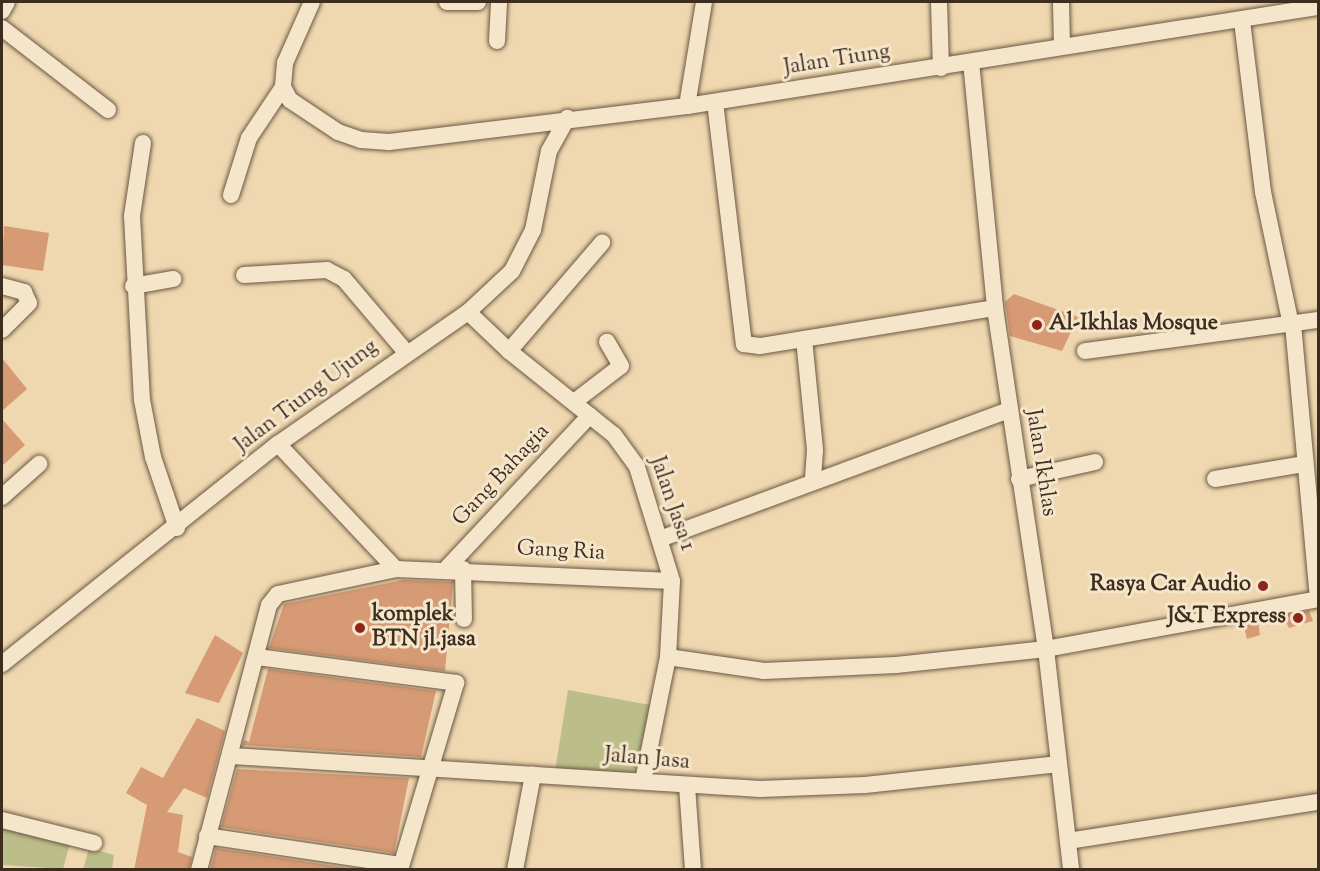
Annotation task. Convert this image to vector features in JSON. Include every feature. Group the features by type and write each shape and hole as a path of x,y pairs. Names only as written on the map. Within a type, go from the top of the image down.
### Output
{"street":[{"path":"2,12 7,2"},
{"path":"231,195 249,138 283,87 290,53 312,2"},
{"path":"447,2 478,2"},
{"path":"500,2 502,35 511,2"},
{"path":"687,106 704,2"},
{"path":"939,2 941,68"},
{"path":"1061,2 1062,46"},
{"name":"Jalan Tiung","path":"283,87 290,100 318,120 361,140 406,142 567,118 715,102 941,68 1062,46 1242,21 1318,7"},
{"path":"668,657 810,672 1046,649 1318,599 1305,464 1311,446 1292,325 1263,192 1242,21"},
{"path":"2,28 108,110"},
{"name":"Jalan Ikhlas","path":"971,62 995,308 1046,649 1071,870"},
{"path":"715,102 742,341 760,346 995,308"},
{"name":"Jalan Tiung Ujung","path":"4,656 177,528 278,444 406,352 468,312 512,271 525,249 549,151 567,118"},
{"path":"143,143 132,216 133,286 147,434 177,528"},
{"path":"509,351 602,243"},
{"path":"244,274 327,270 344,279 406,352"},
{"path":"133,286 173,279"},
{"path":"2,286 24,292 29,303 2,330"},
{"name":"Jalan Jasa 1","path":"468,312 509,351 590,415 626,447 660,538 672,581 668,657 643,781"},
{"path":"1085,351 1318,320"},
{"path":"804,339 815,450 813,479"},
{"path":"574,402 621,366 607,342"},
{"path":"660,538 813,479 1009,410"},
{"name":"Gang Bahagia","path":"455,569 590,415"},
{"path":"278,444 396,569"},
{"path":"1019,479 1095,462"},
{"path":"2,496 39,464"},
{"path":"1215,479 1305,464"},
{"name":"Gang Ria","path":"200,870 207,837 232,756 269,605 278,594 396,569 455,569 672,581"},
{"path":"455,569 464,619"},
{"path":"207,837 400,867 456,683 257,657"},
{"name":"Jalan Jasa","path":"232,756 643,781 687,786 865,785 1059,764"},
{"path":"515,870 533,774"},
{"path":"687,786 693,870"},
{"path":"1068,841 1318,802"},
{"path":"2,820 94,843"}],"green space":[{"path":"568,690 650,705 636,768 630,774 555,771"},
{"path":"2,827 70,843 63,869 2,865"},
{"path":"89,848 114,855 112,869 83,870"}],"building":[{"path":"4,226 49,233 43,271 2,265"},
{"name":"Al-Ikhlas Mosque","path":"1014,294 1078,317 1062,351 1010,336 1005,302"},
{"path":"2,358 27,389 2,411"},
{"path":"2,419 25,445 2,466"},
{"name":"komplek BTN jl.jasa","path":"403,580 453,582 445,671 269,648 284,604"},
{"name":"J&T Express","path":"1309,611 1313,621 1289,628 1283,616"},
{"path":"1258,621 1260,635 1247,639 1243,623"},
{"path":"215,635 243,653 219,703 185,693"},
{"name":"komplek BTN jl.jasa","path":"268,669 436,691 421,757 243,745 244,740 249,742"},
{"path":"197,718 225,731 207,798 184,788 167,812 183,815 178,852 192,857 189,870 134,870 147,805 126,793 141,767 163,778"},
{"path":"237,769 409,778 394,853 221,827"},
{"path":"216,848 360,870 210,870"}],"place":[{"name":"Al-Ikhlas Mosque","path":"1037,325"},
{"name":"Rasya Car Audio","path":"1263,586"},
{"name":"J&T Express","path":"1298,618"},
{"name":"komplek BTN jl.jasa","path":"360,628"}]}
